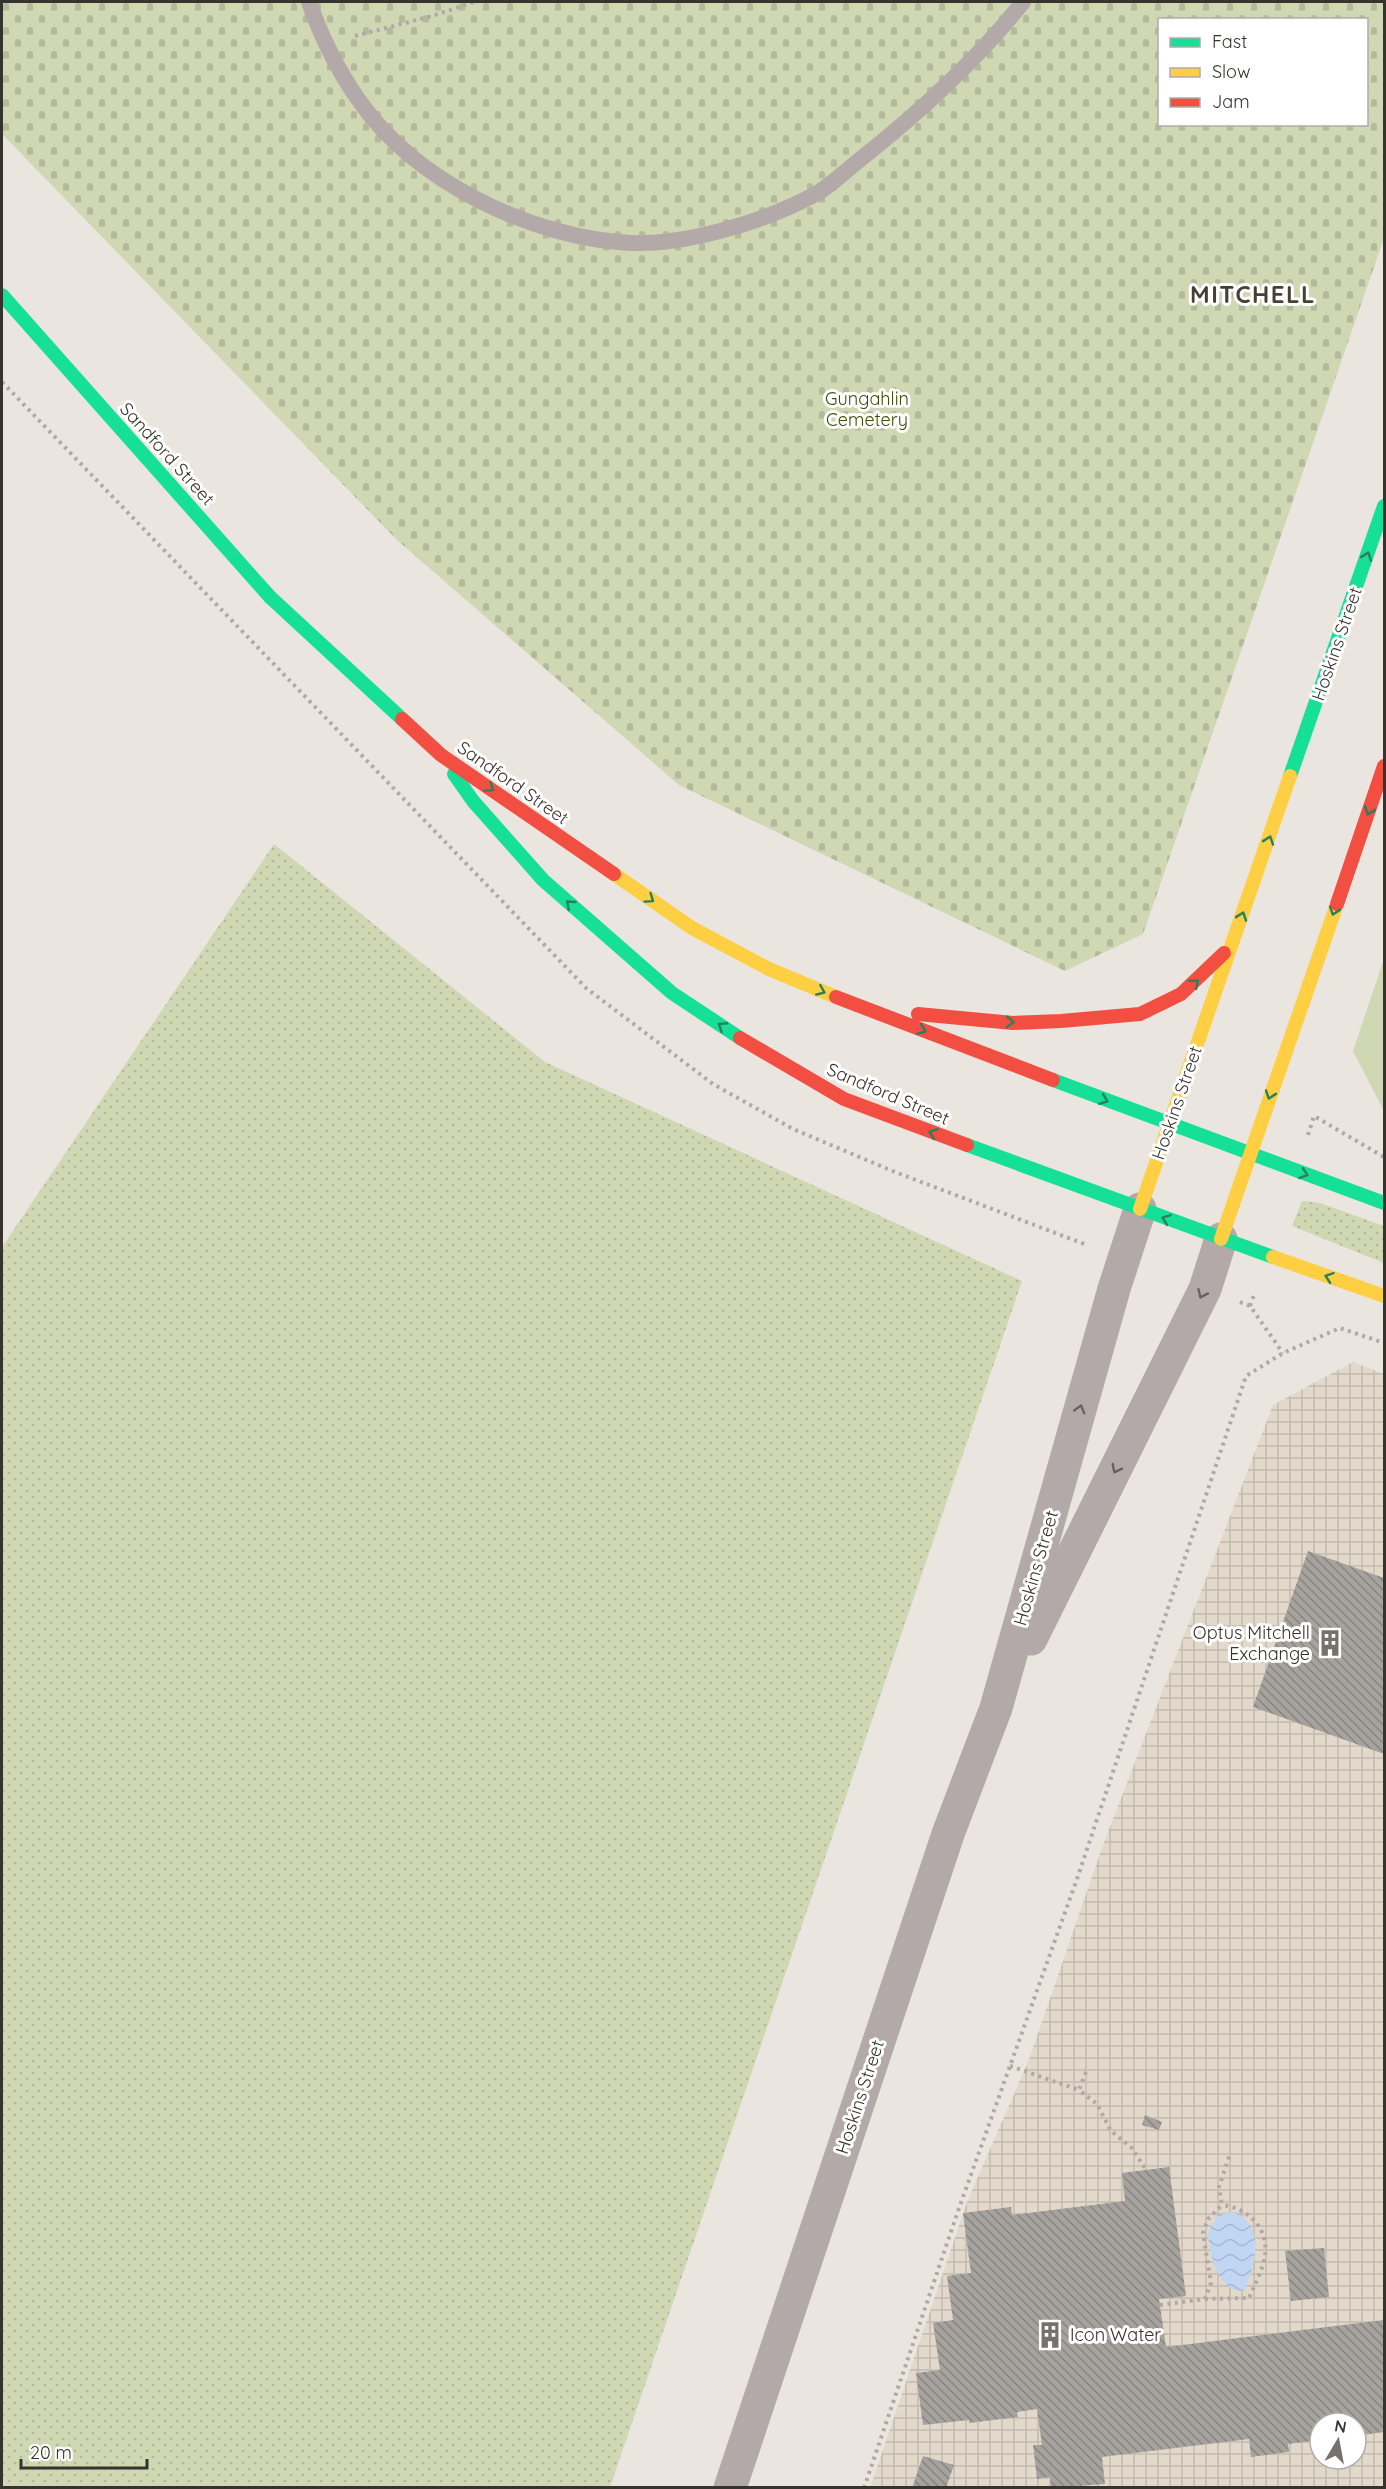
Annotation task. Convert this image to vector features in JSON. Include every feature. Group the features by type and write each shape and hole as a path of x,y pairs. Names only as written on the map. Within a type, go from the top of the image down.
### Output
{"main road":[{"name":"Sandford Street","path":"2,295 270,597 441,755 692,928 769,969 848,1002 1249,1155 1384,1203"},
{"name":"Hoskins Street","path":"1140,1209 1384,506"},
{"name":"Sandford Street","path":"441,755 473,801 543,880 672,993 771,1058 844,1099 1221,1239 1384,1296"},
{"name":"Hoskins Street","path":"1221,1239 1384,766"},
{"path":"848,1002 956,1021 1069,1022 1147,1012 1177,999 1209,972 1233,942"}],"street":[{"name":"Hoskins Street","path":"730,2487 948,1834 996,1708 1114,1289 1140,1209"},
{"name":"Hoskins Street","path":"996,1708 1205,1289 1221,1239"}],"lane":[{"path":"309,2 326,44 358,100 393,138 429,169 474,199 520,220 583,238 632,243 671,240 742,225 815,195 898,130 1005,24 1023,2"}],"path":[{"path":"326,44 432,16 474,2"},
{"path":"2,382 586,988"},
{"path":"1314,1116 1384,1158"},
{"path":"1250,1306 1283,1353"},
{"path":"864,2487 1077,1879 1246,1376 1283,1353 1340,1328 1384,1343"},
{"path":"1010,2066 1079,2090 1097,2104 1111,2131 1132,2148 1146,2170"},
{"path":"1079,2090 1086,2072"},
{"path":"1222,2205 1219,2187 1230,2154"},
{"path":"1205,2299 1211,2283 1203,2233 1208,2218 1222,2205"},
{"path":"1160,2305 1205,2299 1249,2298 1264,2261 1263,2235 1254,2217 1237,2207 1222,2205"}],"shaded area":[{"path":"1353,1362 1384,1374 1384,2487 870,2488 967,2202 1028,2062 1103,1845 1273,1405"}],"green space":[{"name":"Gungahlin Cemetery","path":"2,2 1384,2 1384,238 1143,934 1065,971 679,785 397,540 2,134"},
{"path":"274,844 545,1062 1022,1281 610,2487 2,2487 2,1247"},
{"path":"1384,959 1384,1111 1353,1051"},
{"path":"1302,1201 1320,1203 1384,1226 1384,1263 1292,1226"}],"water":[{"path":"1235,2212 1251,2227 1255,2247 1252,2270 1244,2290 1239,2291 1231,2288 1219,2276 1212,2258 1208,2232 1218,2215"}],"building":[{"name":"Optus Mitchell Exchange","path":"1308,1551 1384,1578 1384,1754 1253,1707"},
{"path":"1145,2115 1162,2122 1159,2130 1142,2125"},
{"name":"Icon Water","path":"1169,2167 1186,2296 1159,2299 1166,2347 1384,2320 1384,2432 1368,2434 1368,2411 1308,2411 1308,2442 1288,2444 1289,2452 1251,2457 1249,2439 1102,2457 1105,2484 1051,2488 1050,2477 1037,2479 1033,2445 1042,2445 1037,2409 1017,2412 1018,2417 969,2423 969,2420 923,2425 916,2373 940,2370 933,2323 953,2320 947,2276 971,2273 963,2213 1011,2207 1012,2215 1125,2201 1122,2173"},
{"path":"1324,2248 1329,2297 1291,2301 1285,2251"},
{"path":"923,2456 954,2465 946,2488 912,2488"}],"traffic: fast":[{"path":"2,295 270,597 402,719"},
{"path":"1290,776 1384,506"},
{"path":"454,774 473,801 543,880 672,993 740,1038"},
{"path":"1053,1080 1384,1203"},
{"path":"967,1145 1273,1257"}],"traffic: slow":[{"path":"1140,1209 1290,776"},
{"path":"614,874 692,928 769,969 836,997"},
{"path":"1221,1239 1337,904"},
{"path":"1273,1257 1384,1296"}],"traffic: jam":[{"path":"402,719 441,755 614,874"},
{"path":"1337,904 1384,766"},
{"path":"918,1014 1013,1023 1140,1014 1181,994 1224,953"},
{"path":"836,997 1053,1080"},
{"path":"740,1038 844,1099 967,1145"}],"place":[{"name":"Optus Mitchell Exchange","path":"1330,1643"},
{"name":"Icon Water","path":"1050,2335"}],"district":[{"name":"MITCHELL","path":"1253,295"}]}
